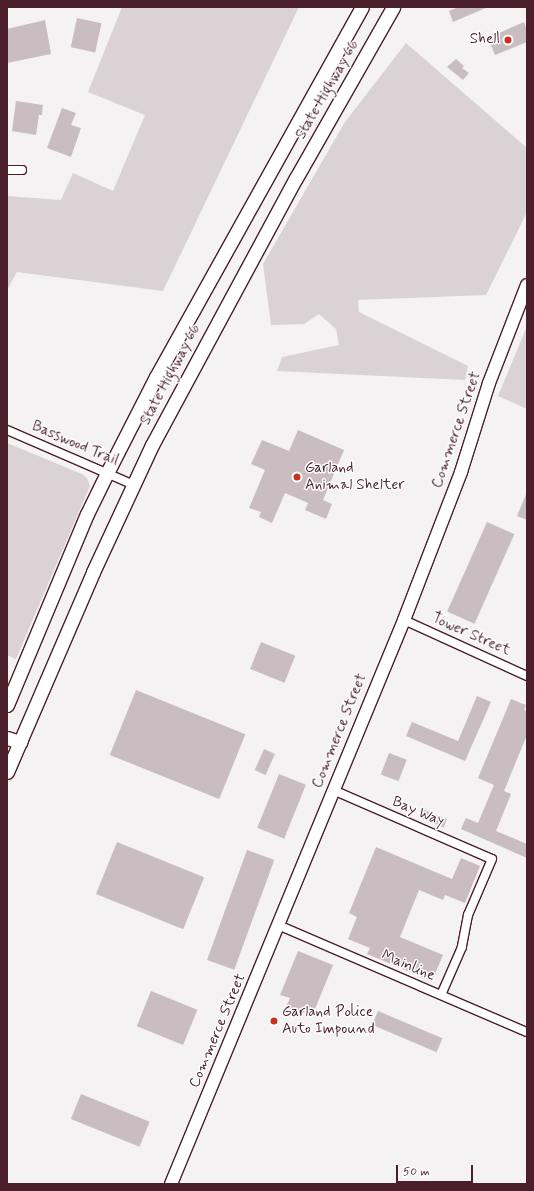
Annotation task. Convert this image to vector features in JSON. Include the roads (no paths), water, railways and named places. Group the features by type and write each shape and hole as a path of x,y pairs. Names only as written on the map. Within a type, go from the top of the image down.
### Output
{"main road":[{"name":"State Highway 66","path":"7,705 87,514 107,473 156,377 362,7"},
{"name":"State Highway 66","path":"7,772 132,484 182,387 292,184 393,7"},
{"path":"7,738 20,742"}],"street":[{"path":"7,170 22,170"},
{"name":"Commerce Street","path":"171,1184 404,620 461,472 489,383 527,285"},
{"name":"Basswood Trail","path":"7,430 132,484"},
{"name":"Tower Street","path":"404,620 527,676"},
{"name":"Bay Way","path":"333,790 492,858 468,915 462,947 441,995"},
{"name":"Mainline","path":"278,925 527,1032"}],"place":[{"name":"Shell","path":"508,40"},
{"name":"Garland Animal Shelter","path":"297,477"},
{"name":"Garland Police Auto Impound","path":"274,1021"}]}
